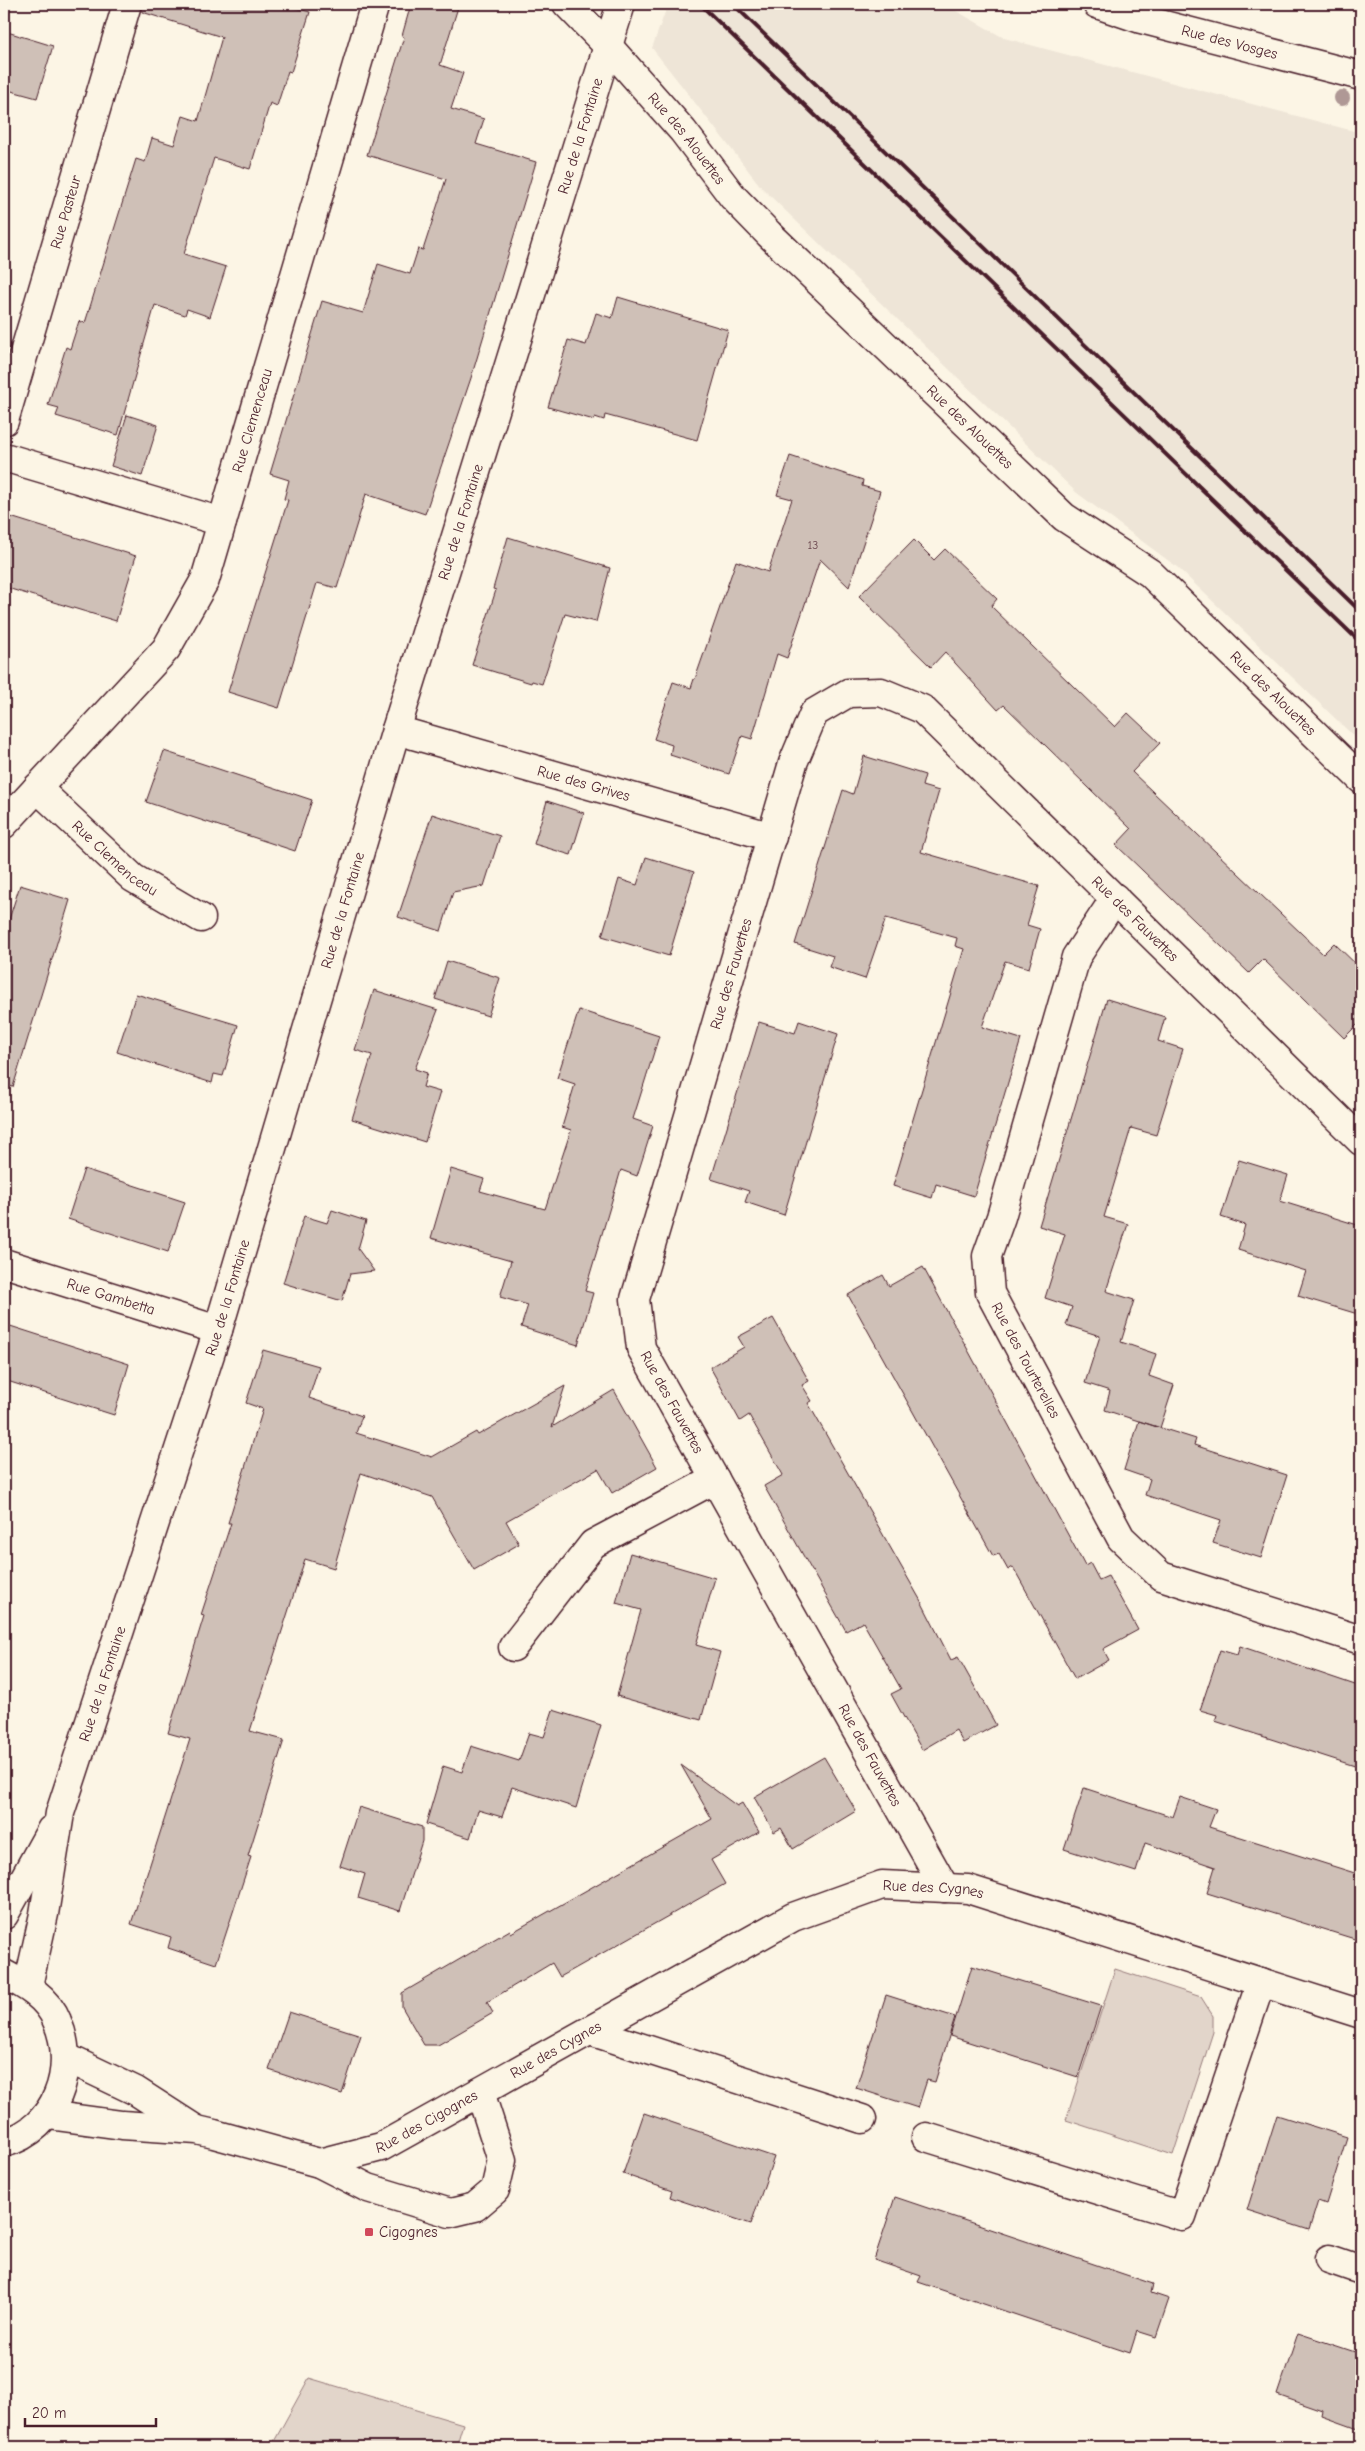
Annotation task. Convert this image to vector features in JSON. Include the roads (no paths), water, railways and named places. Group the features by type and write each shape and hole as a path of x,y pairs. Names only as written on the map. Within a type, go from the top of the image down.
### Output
{"street":[{"name":"Rue Pasteur","path":"4,421 127,4"},
{"name":"Rue Clemenceau","path":"4,824 166,649 205,580 375,4"},
{"name":"Rue des Alouettes","path":"567,4 607,45 683,131 733,197 769,234 1064,517 1150,573 1361,779"},
{"name":"Rue de la Fontaine","path":"16,1980 44,1914 60,1814 218,1330 396,730 620,4"},
{"name":"Rue des Vosges","path":"1097,4 1141,19 1361,76"},
{"path":"4,457 222,522"},
{"name":"Rue des Fauvettes","path":"945,1888 641,1348 635,1299 794,763 814,713 848,693 881,692 922,709 1361,1141"},
{"name":"Rue des Grives","path":"396,730 772,837"},
{"name":"Rue Clemenceau","path":"37,788 133,878 201,918"},
{"name":"Rue des Tourterelles","path":"1115,898 1076,957 1003,1208 987,1256 990,1293 1121,1538 1161,1576 1361,1640"},
{"name":"Rue Gambetta","path":"4,1264 218,1330"},
{"path":"513,1647 593,1544 715,1479"},
{"name":"Rue de la Fontaine","path":"4,1916 60,1814"},
{"name":"Rue des Cygnes","path":"480,2092 793,1917 882,1885 968,1889 1361,2014"},
{"path":"4,2143 19,2139 48,2115 62,2088 67,2058 57,2020 37,1993 16,1980"},
{"path":"926,2137 1182,2216 1261,1982"},
{"path":"590,2031 862,2119"},
{"name":"Rue des Cigognes","path":"67,2058 136,2091 197,2130"},
{"name":"Rue des Cigognes","path":"48,2115 122,2125 197,2130 319,2163 368,2188 450,2213 475,2207 496,2190 502,2160 480,2092 381,2147 319,2163"},
{"path":"1329,2260 1361,2270"}],"railway":[{"path":"700,4 1361,643"},
{"path":"733,4 1361,612"}],"place":[{"name":"Cigognes","path":"369,2232"}]}
